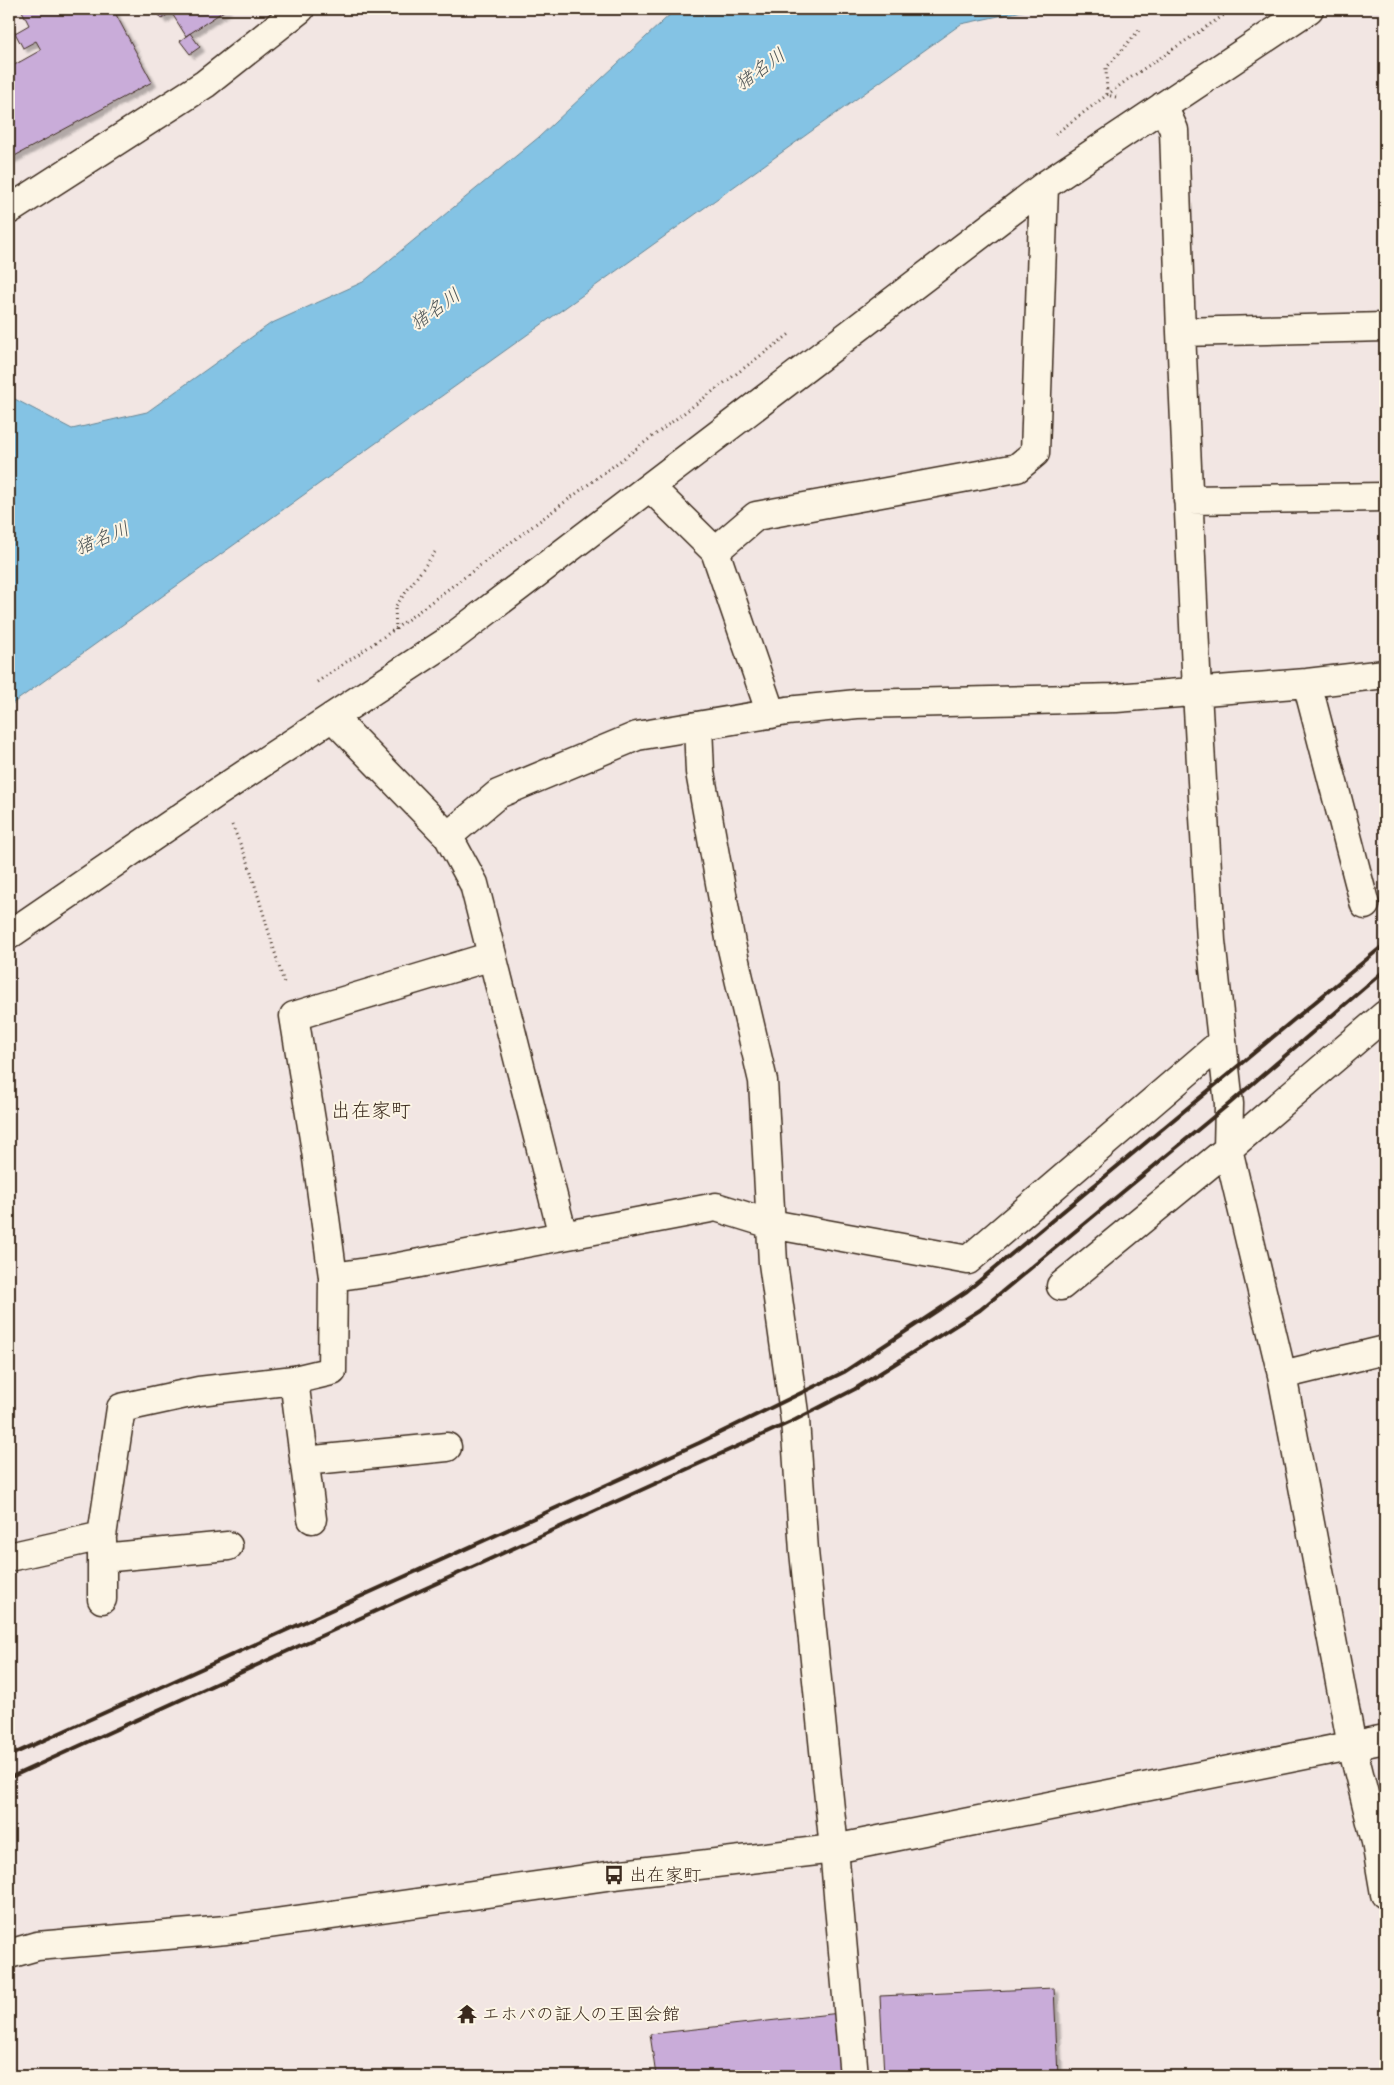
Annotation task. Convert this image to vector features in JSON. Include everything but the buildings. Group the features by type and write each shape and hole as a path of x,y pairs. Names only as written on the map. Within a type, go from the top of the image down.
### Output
{"street":[{"path":"9,210 205,84 300,9"},
{"path":"9,935 218,792 444,643 1044,186 1309,9"},
{"path":"1163,106 1174,130 1197,692 1211,941 1229,1104 1228,1149 1282,1375 1352,1746 1376,1842 1385,1894"},
{"path":"715,552 756,516 1017,468 1035,453 1044,186"},
{"path":"1181,332 1385,327"},
{"path":"650,487 715,552 771,714"},
{"path":"1188,500 1385,496"},
{"path":"448,836 498,794 637,736 771,714 857,704 1116,698 1307,683 1385,674"},
{"path":"1307,683 1365,905"},
{"path":"332,717 448,836 474,884 563,1236"},
{"path":"698,726 700,772 730,944 763,1081 773,1263 795,1420 804,1551 834,1849 854,2076"},
{"path":"102,1599 102,1547 121,1408 199,1391 294,1380 332,1371 332,1277 316,1151 294,1016 492,956"},
{"path":"1061,1286 1228,1149 1385,1015"},
{"path":"332,1277 388,1270 716,1207 771,1224 968,1260 1221,1043"},
{"path":"1282,1375 1385,1350"},
{"path":"294,1380 312,1520"},
{"path":"304,1461 447,1447"},
{"path":"9,1557 102,1547 228,1546"},
{"path":"9,1954 37,1946 226,1930 614,1875 834,1849 1385,1739"}],"path":[{"path":"1052,136 1127,80 1233,9"},
{"path":"1107,95 1106,68 1141,28"},
{"path":"313,685 395,629 791,332"},
{"path":"395,629 395,607 435,552"},
{"path":"218,792 248,862 294,1016"}],"water":[{"name":"猪名川","path":"676,9 1032,9 961,24 9,706 9,396 72,429 147,412 270,324 363,282 539,137"}],"railway":[{"path":"9,1756 699,1443 844,1372 967,1291 1385,944"},
{"path":"9,1778 795,1420 855,1389 980,1310 1229,1104 1385,970"}],"place":[{"name":"出在家町","path":"614,1875"},
{"name":"エホバの証人の王国会館","path":"467,2014"}],"district":[{"name":"出在家町","path":"371,1110"}]}
